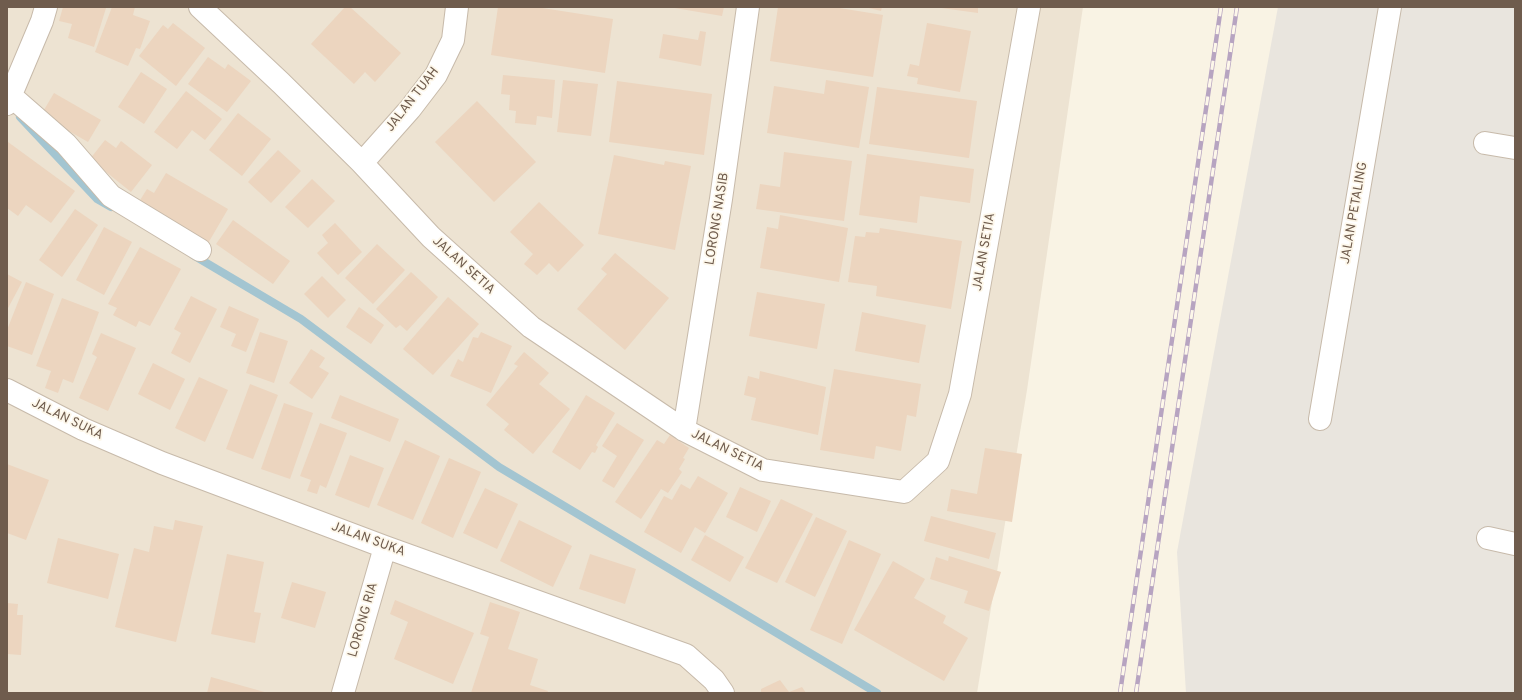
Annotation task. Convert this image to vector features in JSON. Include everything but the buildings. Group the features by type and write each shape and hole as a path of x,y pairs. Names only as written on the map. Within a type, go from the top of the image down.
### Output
{"street":[{"path":"46,7 42,21 9,100 66,144 112,196 200,250"},
{"name":"JALAN SETIA","path":"200,7 281,83 362,163 431,237 532,327 684,430 763,470 904,492 938,461 960,394 1029,7"},
{"name":"JALAN TUAH","path":"362,163 410,109 436,75 453,40 456,7"},
{"name":"LORONG NASIB","path":"684,430 721,199 748,7"},
{"name":"JALAN PETALING","path":"1320,419 1390,7"},
{"path":"1485,143 1515,148"},
{"name":"JALAN SUKA","path":"7,390 83,429 162,463 385,547 686,655 714,680 723,693"},
{"path":"1488,538 1515,544"},
{"name":"LORONG RIA","path":"343,693 385,547"}],"shaded area":[{"path":"7,7 1083,7 1027,390 977,693 7,693"},
{"path":"1278,7 1515,7 1515,693 1186,693 1177,552"}],"waterway":[{"path":"20,117 97,199 111,207"},
{"path":"193,255 301,319 499,467 877,693"}],"railway":[{"path":"1120,693 1221,7"},
{"path":"1136,693 1237,7"}]}
